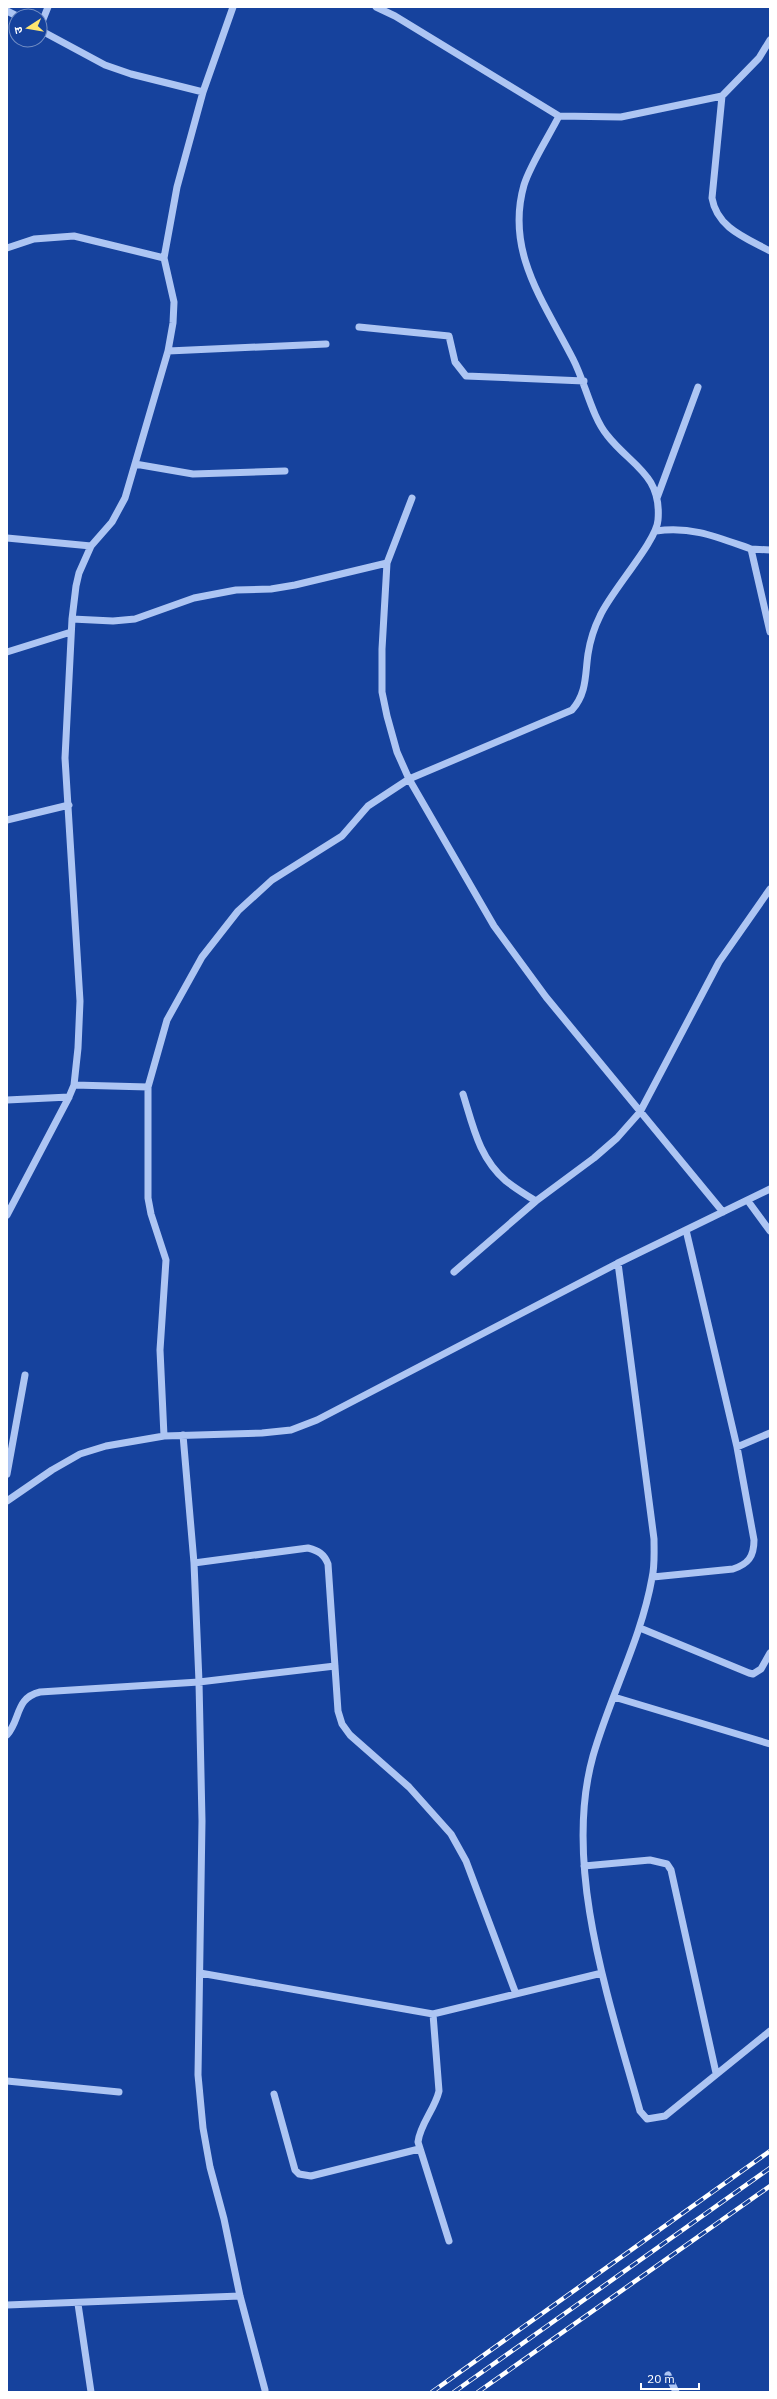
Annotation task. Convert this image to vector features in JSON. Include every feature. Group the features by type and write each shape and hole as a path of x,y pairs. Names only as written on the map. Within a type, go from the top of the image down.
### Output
{"street":[{"path":"7,1215 70,1097 74,1085 78,1048 80,1002 65,758 71,632 79,573 91,546 112,522 125,498 168,351 173,323 174,302 164,258 177,187 202,92 233,7"},
{"path":"376,7 395,16 559,116 621,117 722,96 759,58 770,40"},
{"path":"48,34 105,65 131,74 202,92"},
{"path":"722,96 712,198 714,207 721,220 730,228 770,250"},
{"path":"164,1436 160,1350 166,1260 151,1214 148,1198 148,1087 167,1020 202,957 238,911 272,880 342,836 368,806 408,779 572,710 584,693 588,653 594,628 604,606 656,531 659,518 657,498 648,475 607,436 600,424 584,381 528,271 521,251 518,215 524,184 559,116"},
{"path":"7,248 34,238 74,236 164,258"},
{"path":"359,327 448,336 455,362 466,376 584,381"},
{"path":"168,351 326,344"},
{"path":"657,498 698,387"},
{"path":"135,464 193,474 285,471"},
{"path":"412,498 387,563 382,649 382,692 392,738 408,779 494,926 546,997 723,1212"},
{"path":"656,531 677,528 710,535 751,549 770,550"},
{"path":"7,538 91,546"},
{"path":"751,549 770,632"},
{"path":"72,620 135,620 194,598 236,590 270,589 302,584 387,563"},
{"path":"7,652 71,632"},
{"path":"7,820 69,805"},
{"path":"454,1272 536,1201 600,1153 617,1138 640,1112 719,962 770,889"},
{"path":"74,1085 148,1087"},
{"path":"463,1094 478,1143 485,1156 506,1181 536,1201"},
{"path":"7,1100 70,1097"},
{"path":"7,1501 52,1470 80,1454 106,1446 164,1436 262,1433 291,1430 318,1420 618,1263 770,1189"},
{"path":"748,1200 770,1231"},
{"path":"653,1577 732,1569 742,1566 750,1559 754,1552 754,1540 737,1447 686,1230"},
{"path":"618,1263 654,1539 653,1577 640,1628 593,1756 584,1800 584,1866 602,1973 640,2111 647,2119 665,2116 770,2030"},
{"path":"7,1474 25,1374"},
{"path":"737,1447 770,1433"},
{"path":"183,1435 194,1563 199,1682 202,1821 198,2075 203,2128 240,2296 265,2390"},
{"path":"194,1563 308,1548 319,1551 325,1556 328,1564 338,1711 342,1724 350,1735 409,1787 451,1834 466,1861 516,1994"},
{"path":"640,1628 754,1674 761,1669 770,1653"},
{"path":"7,1735 29,1694 40,1692 199,1682 334,1666"},
{"path":"614,1697 770,1744"},
{"path":"584,1866 650,1860 668,1864 671,1870 716,2073"},
{"path":"200,1973 433,2014 602,1973"},
{"path":"433,2014 439,2091 437,2099 419,2134 419,2149 449,2241"},
{"path":"7,2081 119,2092"},
{"path":"274,2094 295,2170 299,2174 311,2176 419,2149"},
{"path":"7,2305 78,2304 240,2296"},
{"path":"78,2304 91,2392"},
{"path":"668,2375 676,2392"}],"railway":[{"path":"432,2392 770,2151"},
{"path":"454,2392 770,2168"},
{"path":"478,2392 770,2186"}]}
